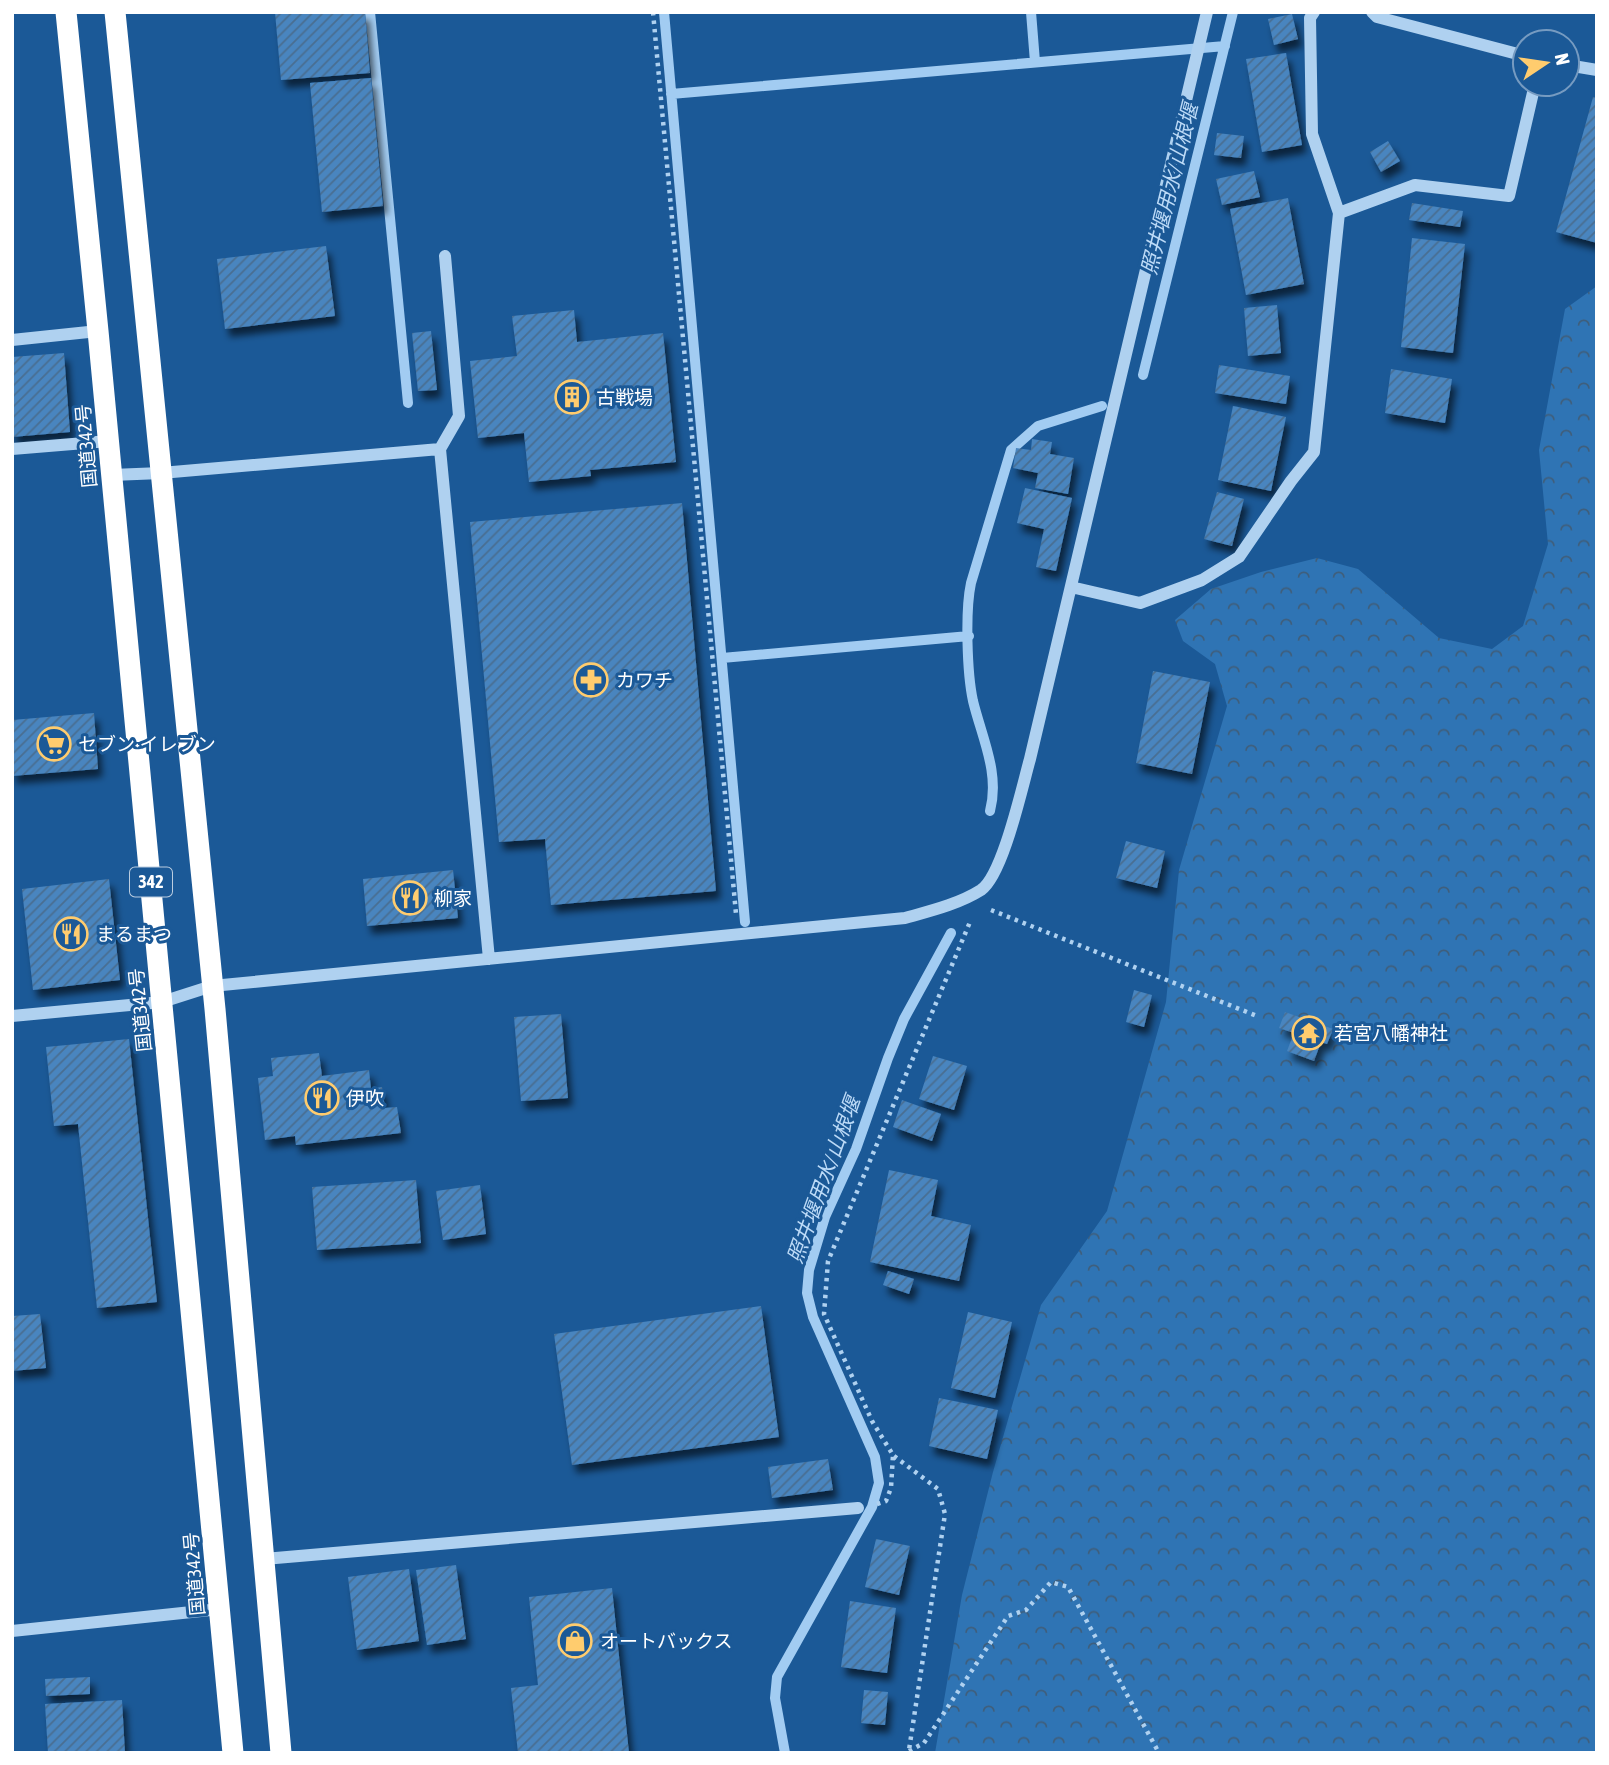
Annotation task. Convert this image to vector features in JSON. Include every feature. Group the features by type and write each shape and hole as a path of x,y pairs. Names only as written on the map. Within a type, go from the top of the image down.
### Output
{"highway":[{"name":"国道342号","path":"66,12 233,1753"},
{"name":"342","path":"116,12 212,986 281,1753"}],"street":[{"path":"12,1016 162,1002 212,986 905,918 942,907 983,888 1004,852 1034,746 1207,12"},
{"path":"1072,587 1140,603 1202,580 1239,557 1314,452 1339,213 1312,134 1310,18 1314,12"},
{"path":"1372,12 1377,16 1511,52"},
{"path":"1339,213 1415,185 1509,196 1532,98"},
{"path":"445,256 459,416 440,449 489,959"},
{"path":"12,340 98,331"},
{"path":"12,449 109,441"},
{"path":"112,475 440,449"},
{"path":"264,1559 858,1508"},
{"path":"12,1631 220,1609"}],"path":[{"path":"653,12 738,936"},
{"path":"909,1752 945,1514 938,1489 893,1455 872,1422 824,1314 828,1261 983,888"},
{"path":"977,904 1257,1016"},
{"path":"858,1508 886,1502 891,1488 893,1455"},
{"path":"909,1752 924,1743 1008,1616 1026,1610 1051,1582 1068,1587 1159,1753"}],"green space":[{"path":"1597,286 1597,1753 935,1753 962,1595 993,1472 1041,1305 1107,1211 1166,1002 1179,870 1227,706 1215,664 1183,641 1175,620 1211,589 1261,572 1317,558 1358,569 1439,638 1492,649 1523,626 1548,544 1539,450 1565,309"}],"building":[{"path":"275,12 365,12 370,73 281,80"},
{"path":"1292,14 1298,39 1274,45 1268,19"},
{"path":"1286,53 1302,145 1262,152 1246,59"},
{"path":"371,78 383,206 322,212 310,83"},
{"path":"1593,97 1597,98 1597,243 1556,232"},
{"path":"1217,133 1244,136 1241,158 1214,155"},
{"path":"1388,141 1400,161 1381,172 1370,152"},
{"path":"1254,171 1260,197 1222,205 1216,179"},
{"path":"1288,198 1304,284 1246,295 1230,209"},
{"path":"1412,203 1463,211 1460,227 1409,220"},
{"path":"1412,238 1465,244 1453,353 1401,347"},
{"path":"326,246 335,316 225,329 217,259"},
{"path":"1277,305 1281,353 1248,356 1244,308"},
{"name":"古戦場","path":"574,310 577,342 663,333 676,462 590,470 591,476 529,482 524,433 478,438 470,361 517,356 512,316"},
{"path":"431,331 437,390 418,391 412,333"},
{"path":"64,353 70,432 12,437 12,357"},
{"path":"1219,365 1290,376 1286,404 1215,393"},
{"path":"1391,369 1452,379 1445,423 1385,413"},
{"path":"1233,406 1286,417 1271,491 1218,480"},
{"path":"1032,439 1052,442 1050,454 1074,458 1068,494 1035,488 1038,473 1013,468 1016,448 1031,450"},
{"path":"1025,488 1072,498 1056,571 1036,567 1044,529 1017,523"},
{"path":"1217,492 1244,499 1232,546 1204,539"},
{"name":"カワチ","path":"682,503 716,891 551,905 545,839 499,842 470,522"},
{"path":"1153,671 1210,682 1192,774 1136,763"},
{"name":"セブン-イレブン","path":"94,713 98,769 12,776 12,720"},
{"path":"1126,841 1165,851 1157,888 1116,878"},
{"name":"柳家","path":"453,870 458,918 367,926 363,879"},
{"name":"まるまつ","path":"109,879 120,980 33,990 22,889"},
{"path":"1134,990 1152,995 1144,1027 1126,1022"},
{"path":"1285,1012 1333,1029 1327,1044 1321,1042 1314,1061 1287,1051 1294,1033 1279,1028"},
{"path":"561,1014 568,1098 521,1101 514,1017"},
{"path":"129,1039 157,1302 97,1308 78,1124 54,1126 46,1047"},
{"name":"伊吹","path":"319,1053 322,1076 369,1070 371,1089 382,1087 385,1108 397,1107 401,1133 296,1145 295,1136 265,1140 258,1078 273,1076 271,1058"},
{"path":"933,1056 967,1066 954,1110 919,1099"},
{"path":"902,1100 941,1114 932,1141 893,1127"},
{"path":"889,1170 938,1180 931,1216 971,1225 959,1281 870,1262"},
{"path":"416,1180 421,1243 317,1250 312,1187"},
{"path":"480,1185 486,1234 443,1240 436,1191"},
{"path":"888,1271 914,1279 909,1294 883,1285"},
{"path":"761,1306 779,1437 572,1465 554,1334"},
{"path":"968,1312 1012,1322 995,1398 951,1388"},
{"path":"40,1314 46,1368 12,1371 12,1316"},
{"path":"939,1398 998,1410 987,1459 929,1446"},
{"path":"828,1459 833,1490 772,1498 768,1467"},
{"path":"876,1539 910,1546 899,1595 865,1587"},
{"path":"456,1565 466,1639 427,1645 416,1570"},
{"path":"409,1569 419,1641 357,1650 348,1577"},
{"name":"オートバックス","path":"612,1588 629,1753 518,1753 511,1688 538,1685 529,1597"},
{"path":"850,1601 896,1608 887,1673 841,1667"},
{"path":"90,1677 90,1694 46,1696 45,1679"},
{"path":"864,1690 888,1692 885,1725 861,1723"},
{"path":"122,1700 125,1753 48,1753 45,1704"}],"waterway":[{"path":"370,12 408,403"},
{"path":"664,12 745,922"},
{"path":"1031,12 1035,62"},
{"name":"照井堰用水/山根堰","path":"1143,375 1233,12"},
{"path":"671,94 1225,46"},
{"name":"照井堰用水/山根堰","path":"990,811 993,797 991,769 969,675 967,625 971,583 1011,450 1038,426 1102,406"},
{"path":"722,658 969,636"},
{"name":"照井堰用水/山根堰","path":"785,1753 775,1698 777,1677 872,1507 879,1483 875,1457 813,1317 807,1293 809,1270 825,1217 856,1149 904,1019 951,933"}],"place":[{"name":"古戦場","path":"572,397"},
{"name":"カワチ","path":"591,680"},
{"name":"セブン-イレブン","path":"54,744"},
{"name":"柳家","path":"410,898"},
{"name":"まるまつ","path":"71,934"},
{"name":"若宮八幡神社","path":"1309,1033"},
{"name":"伊吹","path":"322,1098"},
{"name":"オートバックス","path":"575,1641"}]}
